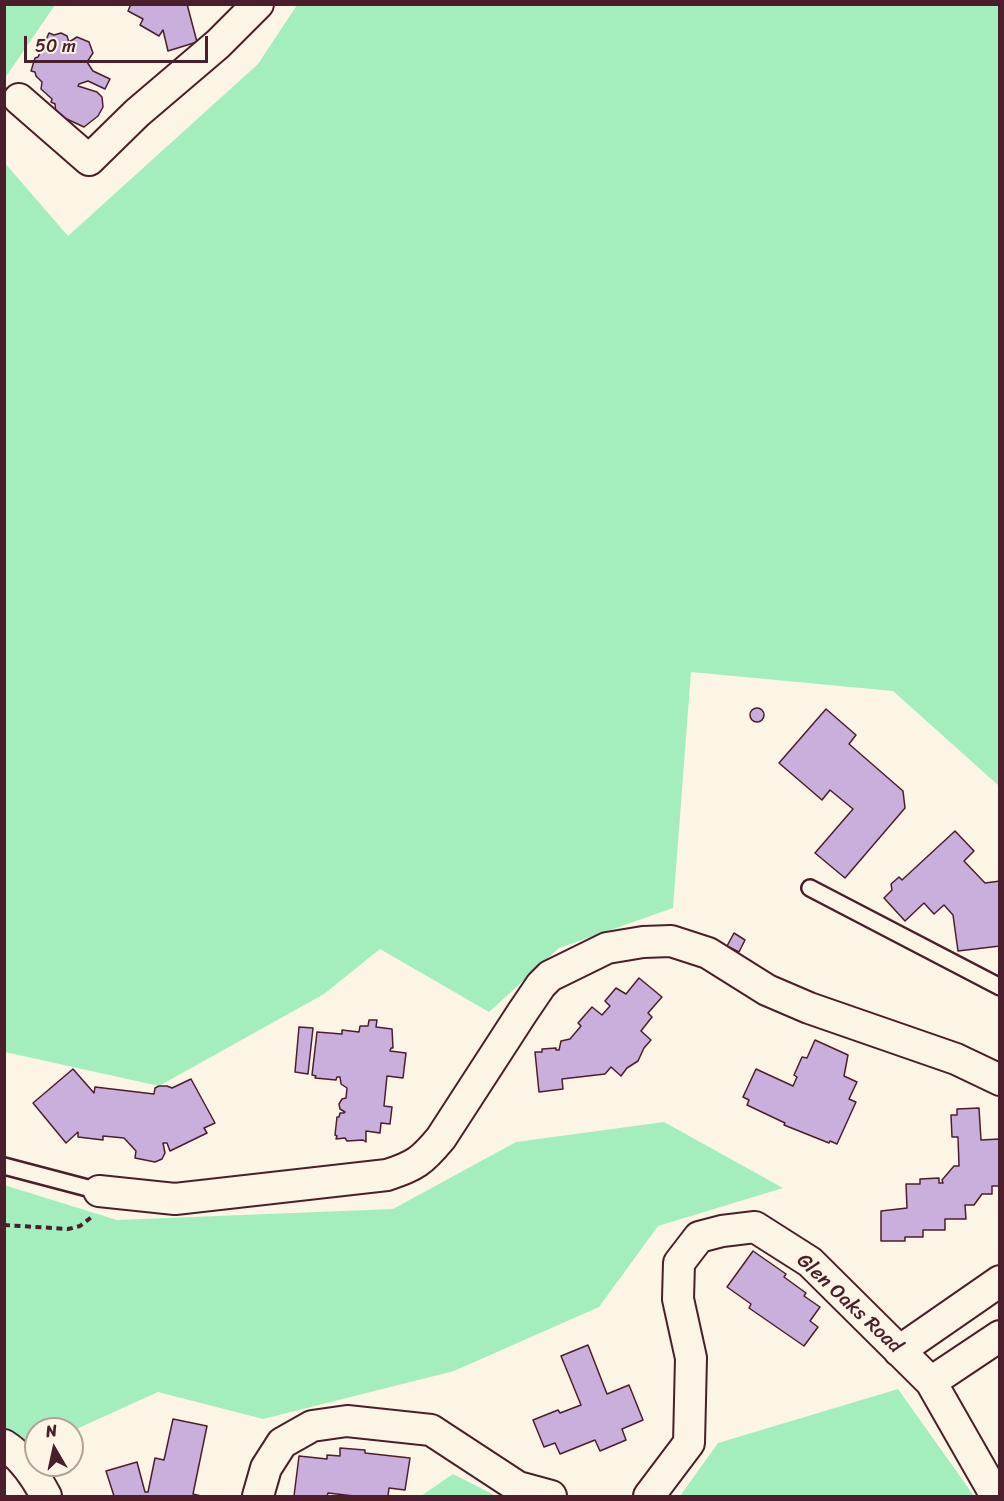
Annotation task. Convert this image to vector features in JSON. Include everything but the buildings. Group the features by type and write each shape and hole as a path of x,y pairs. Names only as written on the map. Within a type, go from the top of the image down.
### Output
{"street":[{"path":"19,99 89,160 137,113 218,44 258,4"},
{"path":"99,1191 175,1199 387,1175 413,1167 441,1138 522,1013 550,975 607,948 643,942 671,941 708,953 767,990 808,1008 956,1059 999,1080"},
{"name":"Glen Oaks Road","path":"650,1497 689,1443 691,1358 678,1299 679,1263 699,1237 722,1231 755,1227 810,1262 931,1382 996,1497"},
{"path":"899,1351 999,1281"},
{"path":"931,1382 999,1336"},
{"path":"258,1497 266,1468 282,1443 312,1426 347,1421 431,1430 518,1487 551,1497"},
{"path":"4,1445 13,1450 36,1478 46,1497"}],"lane":[{"path":"810,888 999,987"},
{"path":"4,1166 99,1191"}],"path":[{"path":"4,1226 68,1229 80,1226"}],"green space":[{"path":"4,5 55,5 5,78"},
{"path":"297,5 999,5 999,786 893,691 691,672 673,908 559,948 489,1012 380,949 324,994 159,1086 5,1052 4,162 68,236 258,64"},
{"path":"664,1122 783,1188 658,1226 599,1307 454,1371 263,1419 158,1392 84,1426 84,1417 24,1417 24,1453 5,1462 4,1185 117,1220 393,1209 516,1142"},
{"path":"898,1389 974,1496 680,1496 718,1443"},
{"path":"453,1474 496,1496 421,1496"}]}
